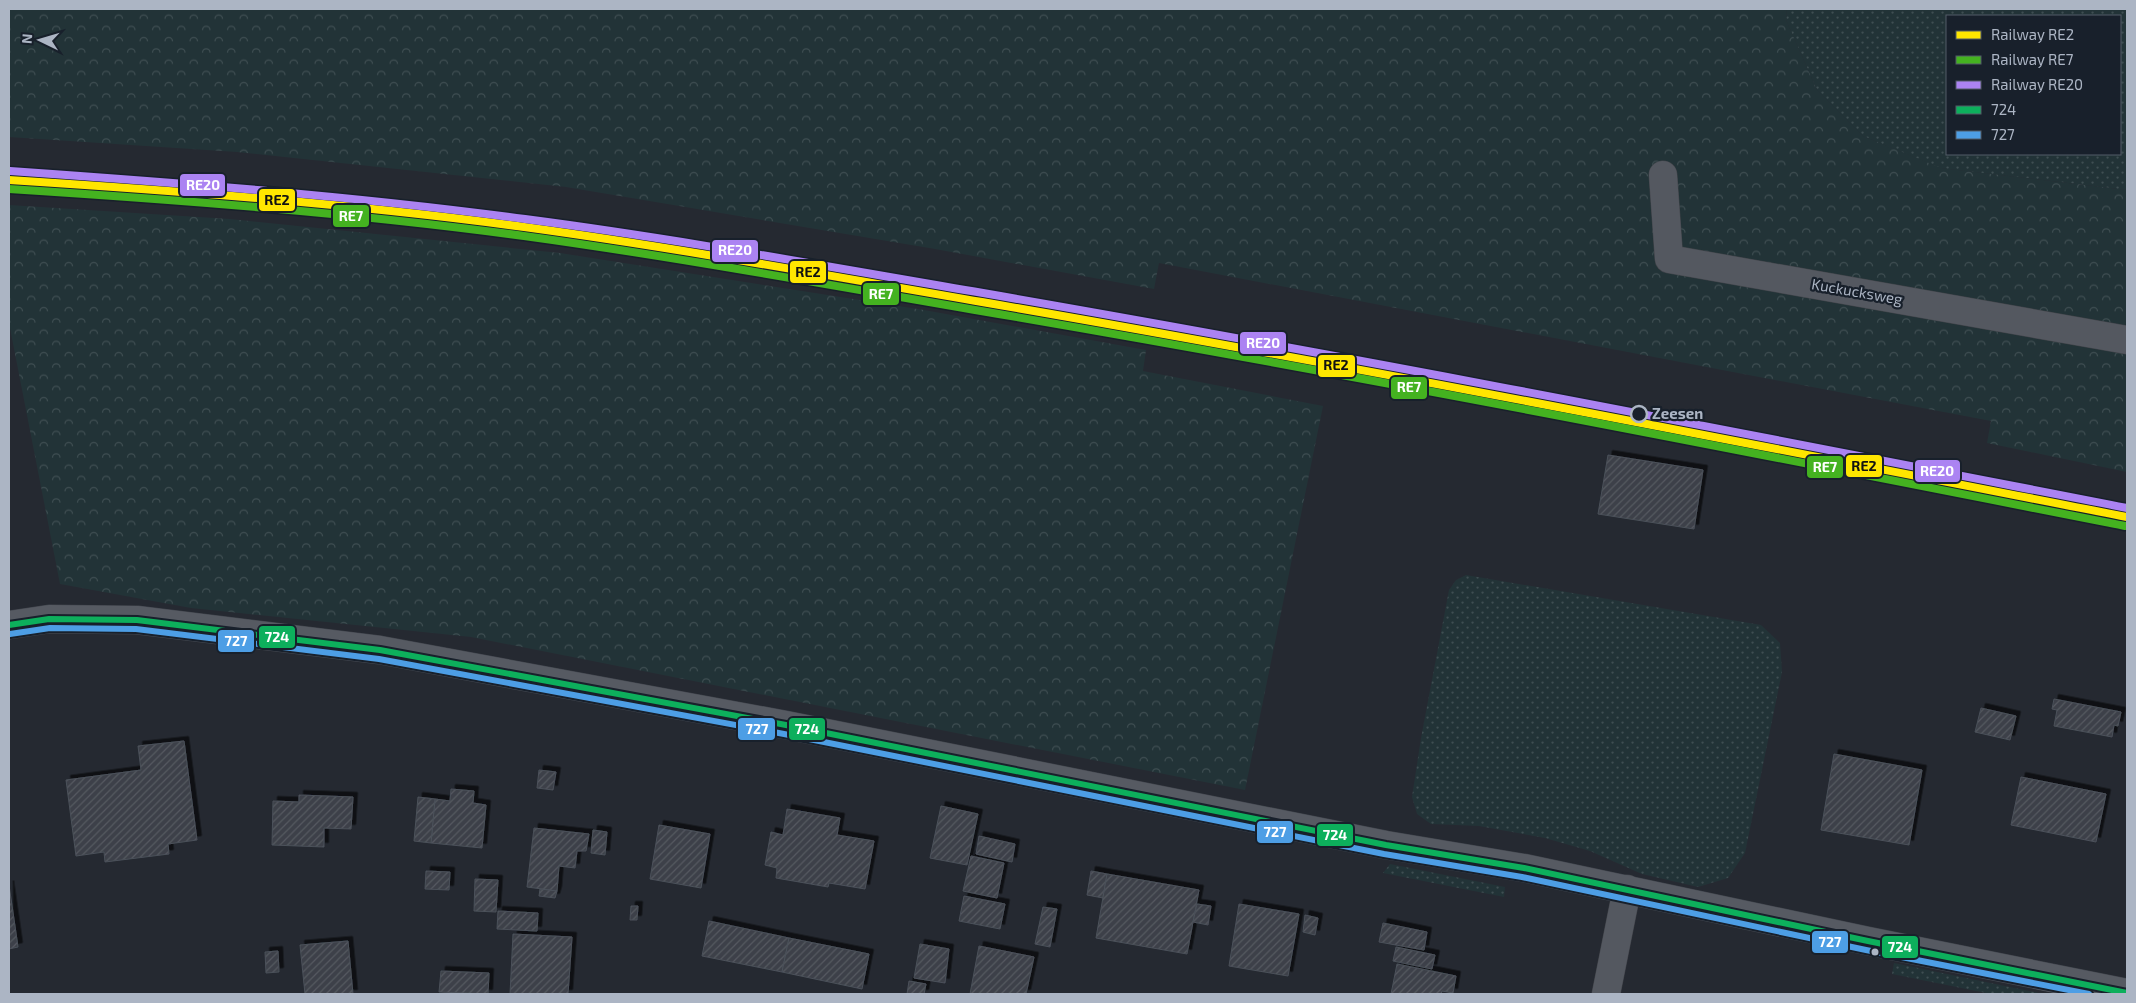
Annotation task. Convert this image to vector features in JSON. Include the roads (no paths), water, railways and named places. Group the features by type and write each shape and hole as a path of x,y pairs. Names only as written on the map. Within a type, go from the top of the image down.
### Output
{"main road":[{"path":"9,625 49,619 137,620 380,650 796,727 1386,845 1524,868 1877,943 2127,993"}],"street":[{"name":"Kuckucksweg","path":"1663,175 1669,259 2127,340"},
{"path":"1606,994 1627,889"}],"rail line":[{"name":"RE20","path":"10,171 203,185 396,203 525,219 697,244 1269,344 2127,508"},
{"name":"RE2","path":"9,180 332,205 524,227 639,244 1269,353 1555,406 2127,517"},
{"name":"RE7","path":"9,189 396,220 639,253 1268,361 1697,442 2125,526"}],"place":[{"name":"Zeesen","path":"1639,414"}]}
